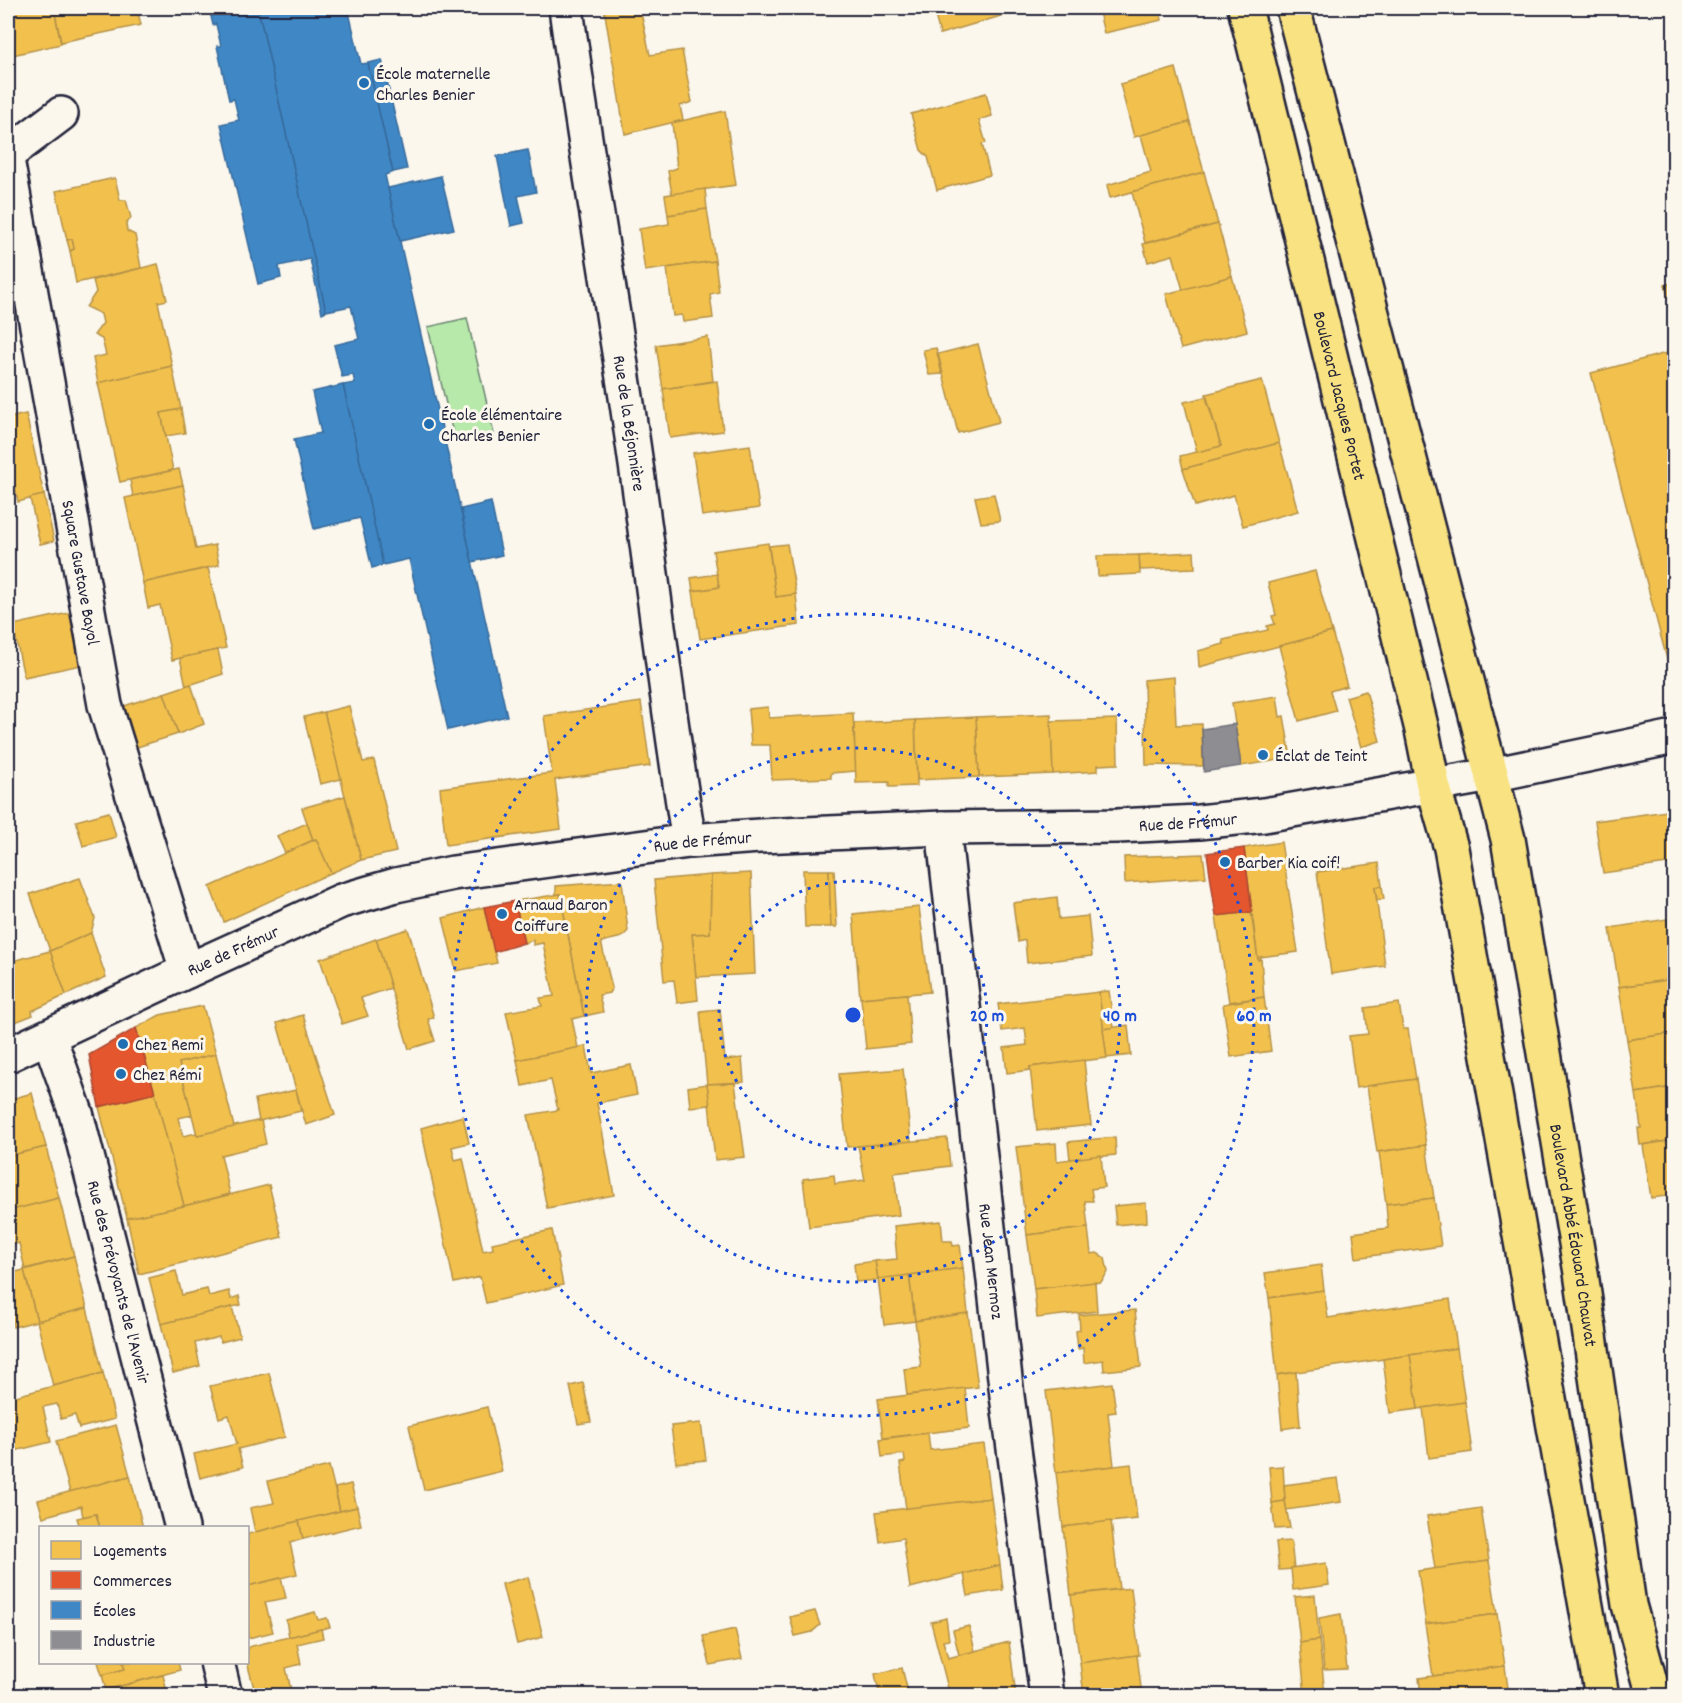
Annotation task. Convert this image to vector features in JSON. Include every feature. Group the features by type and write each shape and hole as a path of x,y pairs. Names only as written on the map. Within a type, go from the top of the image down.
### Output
{"main road":[{"name":"Boulevard Jacques Portet","path":"1245,8 1422,730 1433,785"},
{"path":"1293,8 1491,775"},
{"name":"Boulevard Abbé Édouard Chauvat","path":"1491,775 1508,839 1581,1273 1629,1605 1654,1695"},
{"path":"1433,785 1451,848 1602,1695"}],"street":[{"name":"Rue de la Béjonnière","path":"566,8 632,439 689,841"},
{"path":"8,153 61,114"},
{"name":"Square Gustave Bayol","path":"8,165 105,705 187,971"},
{"name":"Rue de Frémur","path":"8,1055 341,901 396,885 494,867 689,841 840,831 1118,826 1199,822 1264,814 1491,775 1674,737"},
{"name":"Rue Jean Mermoz","path":"943,828 1007,1396 1047,1695"},
{"name":"Rue des Prévoyants de l'Avenir","path":"50,1037 76,1113 182,1526"},
{"path":"217,1664 225,1695"}],"green space":[{"path":"467,318 494,434 455,442 428,327"}],"building: Logements":[{"path":"8,8 54,8 61,44 8,56"},
{"path":"54,8 137,8 141,25 61,42"},
{"path":"604,8 640,8 650,55 682,50 692,102 680,106 683,120 625,134"},
{"path":"948,8 1017,8 1018,11 940,34 934,12"},
{"path":"1098,8 1159,8 1162,20 1104,33"},
{"path":"1176,68 1190,122 1134,137 1120,84"},
{"path":"986,93 992,116 979,120 986,143 982,144 990,175 937,190 928,157 921,150 911,114"},
{"path":"725,111 736,185 672,194 668,171 677,168 672,123"},
{"path":"1190,122 1204,172 1110,198 1107,185 1151,172 1141,135"},
{"path":"1204,172 1218,224 1145,243 1132,192"},
{"path":"115,178 120,200 126,200 131,218 126,224 127,231 135,235 141,268 76,283 70,251 74,249 72,239 67,240 56,191"},
{"path":"705,189 707,209 668,215 665,195"},
{"path":"707,209 715,261 645,271 639,229 669,224 668,215"},
{"path":"1218,224 1232,276 1183,290 1173,255 1148,262 1143,244"},
{"path":"72,239 74,249 70,251 67,240"},
{"path":"715,261 719,292 710,294 713,318 683,322 682,315 673,316 667,268"},
{"path":"158,264 167,300 158,302 172,366 98,383 93,358 106,355 102,339 94,335 103,323 101,314 86,307 96,292 93,280"},
{"path":"1232,276 1247,331 1181,349 1166,294"},
{"path":"1674,282 1674,320 1665,285"},
{"path":"708,337 713,381 663,389 656,345"},
{"path":"10,338 14,357 8,359 8,339"},
{"path":"978,344 999,422 958,433 938,354"},
{"path":"936,348 942,374 929,375 923,350"},
{"path":"1674,351 1674,681 1673,682 1591,373"},
{"path":"172,366 181,409 161,413 173,470 120,482 98,383"},
{"path":"1262,380 1279,443 1183,469 1180,456 1221,446 1206,394"},
{"path":"717,381 723,431 670,438 663,389"},
{"path":"1206,397 1221,446 1197,452 1184,402"},
{"path":"181,409 185,433 166,436 161,413"},
{"path":"26,414 44,495 18,502 8,454 8,418"},
{"path":"1279,443 1298,511 1243,526 1234,495 1195,506 1183,469"},
{"path":"750,445 759,508 702,516 693,453"},
{"path":"179,469 183,485 133,496 130,480"},
{"path":"183,485 196,549 215,545 219,565 143,583 125,498"},
{"path":"994,494 1000,521 981,523 975,497"},
{"path":"44,495 54,541 40,544 30,498"},
{"path":"768,543 776,597 796,594 799,625 700,639 693,591 719,587 713,551"},
{"path":"787,544 796,594 776,597 769,546"},
{"path":"1194,552 1195,568 1140,570 1139,555"},
{"path":"1139,555 1140,574 1098,576 1097,556"},
{"path":"208,568 226,648 172,660 160,605 148,608 143,583"},
{"path":"1315,571 1332,632 1199,667 1198,651 1224,644 1223,640 1268,630 1267,626 1275,624 1272,616 1276,615 1268,583"},
{"path":"717,574 719,587 693,591 691,578"},
{"path":"69,613 81,665 24,677 13,625"},
{"path":"1332,632 1347,686 1330,691 1336,711 1299,721 1279,646"},
{"path":"218,650 223,674 186,686 180,658"},
{"path":"1174,677 1176,725 1202,724 1203,766 1146,765 1144,680"},
{"path":"191,684 204,724 178,734 164,693"},
{"path":"1366,691 1380,741 1361,747 1346,697"},
{"path":"164,693 178,734 134,748 121,707"},
{"path":"1277,696 1280,717 1284,716 1291,758 1241,766 1232,703"},
{"path":"641,702 650,766 555,780 561,829 446,845 440,788 552,773 544,716"},
{"path":"349,706 363,762 374,760 396,852 361,860 324,712"},
{"path":"768,707 769,718 853,713 856,771 831,773 831,778 772,780 770,745 751,745 748,709"},
{"path":"324,712 341,779 320,784 304,717"},
{"path":"1051,714 1053,774 979,777 976,717"},
{"path":"976,717 979,777 917,780 915,720"},
{"path":"1117,719 1118,764 1098,765 1098,771 1053,774 1051,721"},
{"path":"915,720 917,786 889,787 889,782 856,783 854,723"},
{"path":"345,796 361,860 331,873 316,839 313,840 302,808"},
{"path":"1674,810 1674,863 1603,873 1595,821"},
{"path":"109,812 116,837 83,846 76,821"},
{"path":"307,823 313,840 285,853 277,836"},
{"path":"316,839 331,873 224,922 210,887"},
{"path":"1281,842 1298,952 1260,957 1261,959 1258,960 1244,848"},
{"path":"1203,854 1206,877 1125,883 1124,857"},
{"path":"1379,863 1382,886 1375,887 1385,966 1331,974 1317,872"},
{"path":"803,870 829,870 831,927 805,927"},
{"path":"829,870 834,870 837,927 831,927"},
{"path":"751,873 755,974 696,977 692,934 710,933 711,875"},
{"path":"711,875 710,933 692,934 698,1000 677,1003 674,980 664,981 654,880"},
{"path":"80,878 95,918 91,933 50,951 30,894"},
{"path":"622,881 628,931 622,937 601,942 612,988 609,993 599,995 603,1012 584,1016 560,894 556,895 556,886"},
{"path":"1382,886 1384,899 1377,900 1375,887"},
{"path":"560,894 584,1016 572,1019 578,1048 517,1060 506,1012 542,1006 540,998 554,996 543,943 533,945 533,940 524,943 515,901"},
{"path":"1057,897 1059,919 1088,916 1092,956 1027,963 1025,940 1018,942 1013,903"},
{"path":"484,907 497,963 456,971 443,918"},
{"path":"919,907 930,992 860,998 853,914"},
{"path":"1251,912 1258,960 1261,959 1264,997 1229,1002 1216,916"},
{"path":"1667,919 1674,979 1619,987 1610,928"},
{"path":"408,929 434,1018 428,1019 435,1041 409,1049 376,939"},
{"path":"91,933 106,977 66,995 50,951"},
{"path":"376,939 391,988 361,998 368,1016 342,1024 320,959"},
{"path":"50,951 66,995 32,1011 33,1015 8,1025 8,974 13,971 9,962"},
{"path":"1674,979 1674,1033 1627,1040 1619,987"},
{"path":"1109,991 1114,1028 1103,1029 1099,992"},
{"path":"1099,992 1107,1058 1030,1067 1030,1070 1007,1073 1004,1048 1027,1045 1025,1028 1002,1031 998,1004"},
{"path":"907,994 911,1044 866,1049 861,998"},
{"path":"1264,997 1271,1051 1231,1057 1223,1004"},
{"path":"1399,1003 1403,1029 1408,1029 1416,1079 1356,1088 1349,1036 1368,1034 1365,1008"},
{"path":"203,1006 216,1054 179,1063 192,1115 178,1118 183,1136 196,1133 197,1135 261,1120 266,1144 221,1155 230,1194 184,1206 136,1028 160,1015"},
{"path":"720,1009 725,1060 742,1058 744,1082 707,1084 700,1011"},
{"path":"303,1015 335,1115 306,1125 277,1023"},
{"path":"1128,1025 1131,1055 1107,1058 1103,1029"},
{"path":"1674,1033 1674,1087 1636,1093 1627,1040"},
{"path":"586,1046 591,1073 631,1065 637,1095 597,1103 614,1195 547,1208 528,1115 558,1110 551,1080 522,1086 517,1060"},
{"path":"216,1054 234,1127 197,1135 179,1063"},
{"path":"1084,1060 1091,1125 1037,1131 1030,1067"},
{"path":"903,1069 911,1142 847,1147 839,1074"},
{"path":"1416,1079 1426,1145 1377,1152 1367,1086"},
{"path":"735,1083 745,1157 715,1160 707,1084"},
{"path":"707,1084 710,1105 690,1107 688,1087"},
{"path":"1674,1087 1674,1140 1640,1145 1638,1128 1641,1128 1636,1093"},
{"path":"296,1090 301,1111 259,1121 255,1099"},
{"path":"32,1093 46,1147 8,1156 8,1100"},
{"path":"155,1093 184,1206 127,1218 99,1107"},
{"path":"463,1116 469,1143 452,1147 455,1160 463,1158 483,1251 493,1249 492,1243 552,1230 563,1285 486,1303 480,1277 454,1283 421,1128"},
{"path":"1115,1137 1116,1155 1070,1159 1068,1142"},
{"path":"947,1138 950,1166 894,1173 899,1215 809,1227 803,1179 834,1175 835,1184 865,1180 858,1146"},
{"path":"1674,1140 1674,1195 1651,1198 1643,1145"},
{"path":"1056,1143 1057,1161 1101,1155 1104,1187 1091,1189 1093,1201 1085,1201 1088,1228 1027,1235 1016,1147"},
{"path":"1426,1145 1434,1198 1386,1204 1379,1152"},
{"path":"46,1147 59,1198 13,1210 8,1189 8,1156"},
{"path":"269,1185 282,1237 139,1274 127,1218"},
{"path":"59,1198 74,1256 25,1269 19,1243 8,1246 8,1211"},
{"path":"1434,1198 1441,1246 1356,1258 1353,1233 1388,1228 1386,1204"},
{"path":"1146,1203 1147,1222 1116,1225 1114,1206"},
{"path":"941,1221 943,1241 952,1241 953,1246 960,1245 963,1268 878,1280 875,1261 897,1259 894,1226"},
{"path":"1088,1228 1091,1254 1097,1253 1105,1258 1108,1272 1101,1282 1034,1289 1027,1235"},
{"path":"74,1256 87,1308 37,1321 24,1270"},
{"path":"875,1261 878,1280 856,1282 854,1264"},
{"path":"1321,1265 1324,1290 1269,1298 1265,1273"},
{"path":"963,1268 968,1313 915,1321 909,1275"},
{"path":"24,1270 37,1321 13,1327 8,1301 8,1274"},
{"path":"176,1271 182,1295 207,1289 209,1296 229,1291 231,1299 239,1296 241,1305 161,1324 149,1278"},
{"path":"909,1275 915,1321 884,1325 878,1279"},
{"path":"1095,1282 1097,1311 1037,1318 1034,1289"},
{"path":"1324,1290 1328,1318 1450,1299 1457,1348 1277,1375 1269,1298"},
{"path":"232,1307 240,1337 221,1342 219,1337 195,1343 200,1366 173,1373 161,1324"},
{"path":"87,1308 103,1373 53,1386 37,1321"},
{"path":"1135,1310 1141,1367 1104,1371 1103,1360 1084,1363 1083,1348 1078,1349 1076,1331 1080,1330 1079,1315"},
{"path":"968,1313 978,1387 907,1395 904,1369 921,1367 915,1321"},
{"path":"1457,1348 1465,1402 1418,1409 1410,1355"},
{"path":"1410,1355 1418,1409 1390,1413 1383,1359"},
{"path":"1296,1372 1300,1426 1282,1429 1277,1375"},
{"path":"103,1373 115,1419 79,1428 75,1415 61,1419 57,1404 43,1407 51,1442 10,1452 8,1398"},
{"path":"269,1373 285,1437 238,1449 243,1467 200,1478 194,1454 237,1444 229,1415 219,1418 210,1386"},
{"path":"583,1383 591,1422 578,1424 570,1386"},
{"path":"1112,1383 1116,1412 1108,1413 1114,1466 1056,1473 1046,1391"},
{"path":"965,1388 969,1428 883,1438 878,1399"},
{"path":"1465,1402 1472,1452 1429,1458 1423,1408"},
{"path":"487,1407 502,1471 424,1490 409,1426"},
{"path":"701,1423 706,1460 676,1463 671,1426"},
{"path":"116,1425 130,1476 70,1492 56,1441"},
{"path":"928,1433 930,1450 984,1444 991,1498 906,1509 900,1463 905,1462 904,1454 882,1457 880,1439"},
{"path":"1131,1464 1137,1519 1063,1527 1056,1473"},
{"path":"329,1466 340,1511 255,1532 250,1508 274,1503 268,1481"},
{"path":"1283,1466 1285,1501 1272,1503 1269,1467"},
{"path":"130,1476 142,1526 99,1526 96,1514 83,1517 81,1506 43,1517 38,1500"},
{"path":"1338,1478 1341,1502 1286,1510 1284,1485"},
{"path":"351,1484 357,1507 340,1511 335,1488"},
{"path":"991,1498 1000,1565 910,1588 903,1538 880,1542 876,1512"},
{"path":"1285,1501 1290,1528 1275,1529 1272,1503"},
{"path":"357,1507 361,1525 303,1539 299,1521"},
{"path":"1481,1508 1489,1561 1435,1569 1427,1516"},
{"path":"96,1514 99,1526 79,1526 77,1518"},
{"path":"299,1521 303,1539 290,1543 297,1574 249,1586 249,1534"},
{"path":"1111,1521 1119,1589 1071,1595 1063,1527"},
{"path":"1291,1541 1294,1569 1279,1570 1276,1542"},
{"path":"1489,1561 1497,1614 1426,1624 1418,1571"},
{"path":"1326,1563 1329,1585 1293,1590 1291,1568"},
{"path":"1000,1565 1003,1590 968,1596 964,1574"},
{"path":"528,1577 543,1637 517,1644 502,1584"},
{"path":"281,1578 286,1598 265,1602 273,1632 249,1638 249,1586"},
{"path":"1131,1588 1139,1655 1080,1663 1071,1595"},
{"path":"1315,1595 1319,1640 1300,1643 1295,1597"},
{"path":"815,1611 820,1625 812,1632 795,1636 790,1617"},
{"path":"315,1612 318,1620 327,1618 330,1627 289,1637 286,1620"},
{"path":"1341,1614 1347,1669 1324,1670 1319,1618"},
{"path":"1497,1614 1505,1666 1433,1676 1425,1624"},
{"path":"946,1618 949,1640 943,1641 948,1658 1009,1642 1016,1696 950,1696 931,1622"},
{"path":"969,1626 975,1651 959,1655 953,1630"},
{"path":"321,1629 323,1638 297,1644 301,1664 286,1668 292,1695 256,1696 248,1664 249,1647"},
{"path":"735,1629 742,1659 710,1665 703,1636"},
{"path":"1319,1640 1325,1694 1305,1696 1300,1643"},
{"path":"1137,1655 1142,1696 1084,1696 1080,1663"},
{"path":"99,1664 124,1664 125,1669 102,1675"},
{"path":"124,1664 178,1664 180,1670 106,1690 102,1675 125,1669"},
{"path":"1505,1666 1509,1696 1421,1696 1419,1678"},
{"path":"902,1668 909,1696 880,1696 875,1674"},
{"path":"163,1675 168,1696 84,1696 106,1690"},
{"path":"949,1691 950,1696 931,1696"}],"building: Commerces":[{"path":"1244,848 1252,912 1216,916 1207,853"},
{"path":"515,901 524,943 494,952 484,907"},
{"name":"Chez Rémi","path":"136,1028 155,1093 99,1107 89,1055"}],"building: Écoles":[{"path":"209,8 258,8 326,311 322,313 310,259 279,266 281,278 258,284 221,124 239,120 234,99 229,100 217,46 221,46 216,24 213,25"},
{"path":"258,8 348,8 361,64 368,63 393,172 385,175 507,716 448,730 409,559 383,565 343,385 355,383 353,375 342,377 334,345 359,339 351,306 326,311"},
{"path":"382,60 407,169 393,172 368,63"},
{"path":"528,150 536,192 518,196 524,223 511,226 497,156"},
{"path":"441,176 454,229 400,241 388,188"},
{"path":"343,385 383,565 372,568 360,518 314,529 294,439 321,433 312,392"},
{"path":"491,502 502,555 472,562 461,509"}],"building: Industrie":[{"path":"1235,724 1241,766 1204,772 1202,729"}],"place":[{"name":"École maternelle Charles Benier","path":"364,83"},
{"name":"École élémentaire Charles Benier","path":"429,424"},
{"name":"Éclat de Teint","path":"1263,755"},
{"name":"Barber Kia coif!","path":"1225,862"},
{"name":"Arnaud Baron Coiffure","path":"502,914"},
{"name":"Chez Remi","path":"123,1044"},
{"name":"Chez Rémi","path":"121,1074"}]}
